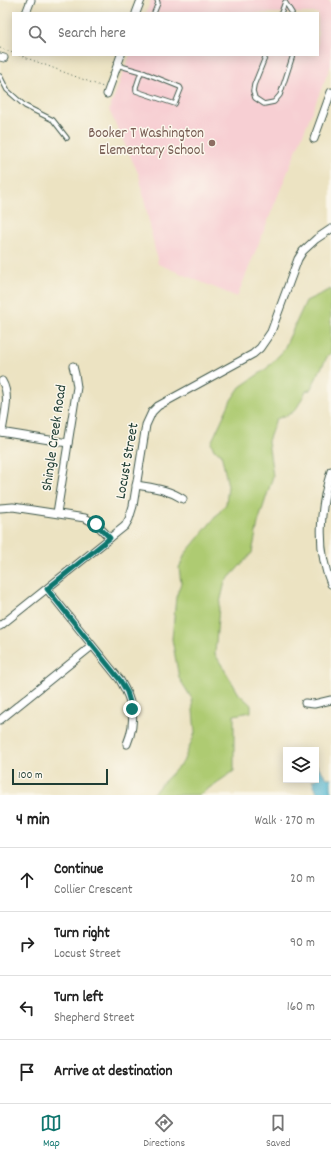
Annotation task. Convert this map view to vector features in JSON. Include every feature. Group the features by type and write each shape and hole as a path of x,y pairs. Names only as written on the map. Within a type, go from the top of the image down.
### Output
{"street":[{"path":"26,12 31,0"},
{"path":"136,12 141,0"},
{"path":"108,92 121,56"},
{"path":"314,139 331,92"},
{"name":"Locust Street","path":"0,626 120,530 129,519 133,506 146,425 152,412 158,406 253,354 260,348 271,332 301,255 309,244 331,229"},
{"name":"Shingle Creek Road","path":"57,513 77,387 73,366"},
{"path":"2,382 6,396 1,432 68,443"},
{"path":"331,471 328,497 321,521 321,535 325,566 331,584"},
{"path":"136,485 162,489 183,499"},
{"path":"0,508 13,507 85,518 91,521 110,538"},
{"path":"47,589 120,680 127,692 132,709 133,726 127,744"},
{"path":"0,720 92,646"},
{"path":"305,704 314,704 331,700"}],"lane":[{"path":"154,12 158,3 157,0"},
{"path":"281,12 285,1"},
{"path":"285,1 291,12"},
{"path":"266,56 253,91 255,98 264,104 274,102 280,95 293,56"},
{"path":"117,65 141,72 180,87 181,89 175,104 136,91 141,72"},
{"path":"0,76 7,90 25,106 53,120 67,138"}],"path":[{"path":"0,48 12,52"},
{"path":"22,56 108,92"}],"shaded area":[{"name":"Booker T Washington Elementary School","path":"151,0 327,0 331,2 331,65 237,297 158,264 139,175 109,110 130,56 319,56 319,12 146,12"}],"green space":[{"path":"331,289 331,354 328,355 310,390 306,391 295,410 276,419 268,441 273,476 258,523 252,553 225,582 219,607 215,654 239,694 251,705 251,712 234,715 234,771 199,795 151,795 183,762 195,733 192,699 179,678 172,639 176,597 181,583 179,568 185,554 226,504 228,486 221,453 214,450 211,443 231,400 240,387 266,369 283,351 306,301"}],"water":[{"path":"319,768 327,778 331,778 331,795 318,795 313,783 319,783"}],"place":[{"name":"Booker T Washington Elementary School","path":"212,143"}],"route":[{"path":"96,524 110,538 47,589 120,680 127,692 132,709"}]}
